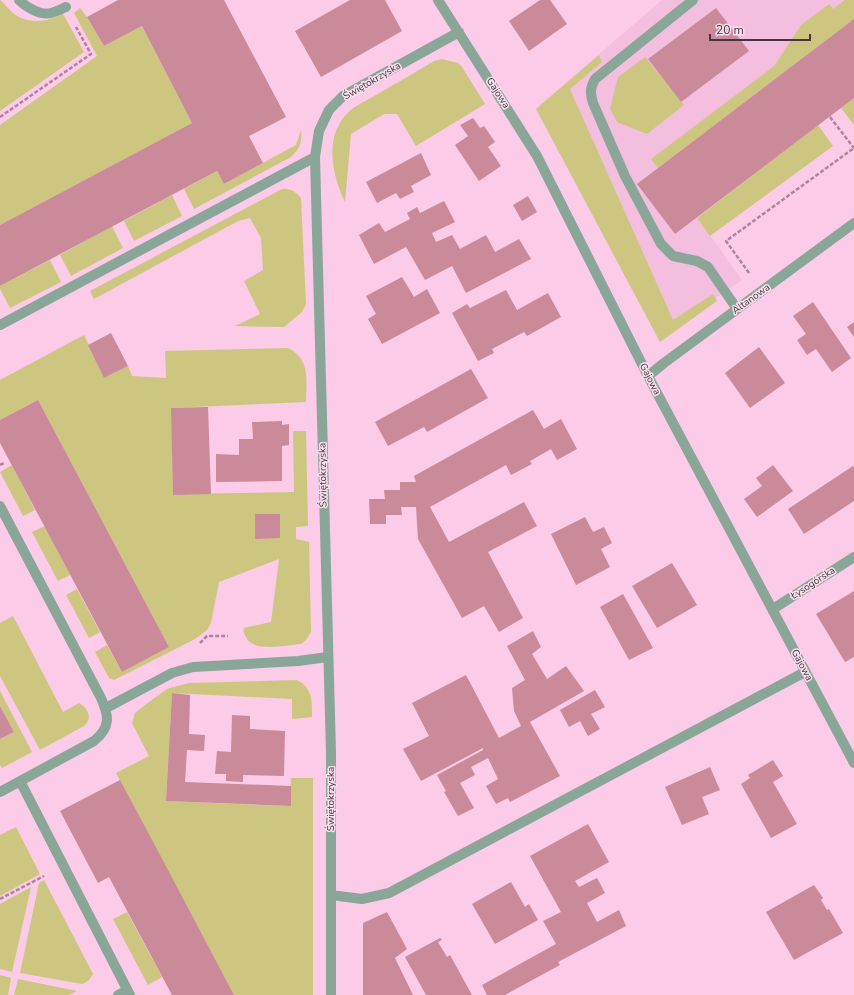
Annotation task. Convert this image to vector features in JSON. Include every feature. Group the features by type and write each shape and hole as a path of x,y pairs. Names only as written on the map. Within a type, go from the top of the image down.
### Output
{"street":[{"path":"19,0 23,4 39,12 50,14 66,7"},
{"name":"Gajowa","path":"438,0 537,156 648,376 854,763"},
{"path":"693,0 595,79 591,86 590,93 625,176 661,244 673,256 697,261 708,267 737,309"},
{"name":"Świętokrzyska","path":"331,995 331,753 315,157 319,131 329,110 343,96 459,32"},
{"path":"0,325 315,157"},
{"name":"Altanowa","path":"648,376 854,223"},
{"path":"0,506 106,708 108,717 102,735 94,741 0,792"},
{"name":"Łysogórska","path":"773,609 854,557"},
{"path":"106,708 172,673 194,667 298,661 328,656"},
{"path":"331,895 362,899 389,893 805,672"},
{"path":"20,781 125,993"}],"path":[{"path":"0,117 91,54 66,7"},
{"path":"761,291 726,241 854,148 830,117"},
{"path":"0,464 4,463"},
{"path":"197,645 207,636 228,636"},
{"path":"0,899 45,875"}],"shaded area":[{"path":"0,0 16,16 24,19 41,21 63,14 84,52 0,111"},
{"path":"662,0 854,0 854,98 697,217 742,280 662,335 540,105"},
{"path":"845,0 854,0 854,19 658,168 651,159 775,65 801,25 829,4 833,9"},
{"path":"80,8 104,46 142,26 192,123 0,225 0,125 97,56 74,13"},
{"path":"599,55 602,62 570,89 673,320 713,294 717,301 660,342 536,109"},
{"path":"645,57 684,105 647,134 617,122 610,109 618,77"},
{"path":"442,59 458,63 462,67 485,104 416,146 397,114 384,114 351,134 345,202 336,178 332,153 333,141 343,118 352,109 377,94 434,61"},
{"path":"854,98 854,125 841,108"},
{"path":"818,125 833,146 710,236 697,218"},
{"path":"301,130 300,145 291,157 194,209 184,189 217,171 224,184 296,145"},
{"path":"282,189 293,191 301,198 306,304 302,312 284,327 235,326 260,314 244,281 263,270 261,238 250,218 238,221 94,299 90,291"},
{"path":"172,195 182,216 134,241 124,221"},
{"path":"112,226 123,248 71,276 60,255"},
{"path":"50,260 61,282 10,308 0,289 0,286"},
{"path":"84,335 104,378 128,366 132,376 166,378 165,351 288,348 301,358 306,371 306,402 172,408 173,494 294,492 293,431 306,431 308,526 296,527 296,539 309,542 311,632 306,640 301,644 263,647 250,642 244,633 244,628 271,622 279,559 219,582 211,623 207,630 195,639 114,680 109,678 95,652 107,645 122,672 169,647 38,400 0,420 0,380"},
{"path":"12,465 35,510 23,516 0,472"},
{"path":"45,526 70,575 58,581 32,532"},
{"path":"77,589 100,632 89,638 66,595"},
{"path":"13,616 63,712 79,703 87,710 89,717 84,726 40,750 0,676 0,623"},
{"path":"297,680 309,691 312,717 292,719 292,699 172,693 166,801 290,806 291,778 313,778 313,995 234,995 116,773 149,756 132,723 135,713 167,689 189,683"},
{"path":"0,691 32,752 2,768 0,765 0,739 14,732 0,706"},
{"path":"16,827 40,874 0,896 0,835"},
{"path":"44,880 93,974 89,980 82,984 20,973 39,883"},
{"path":"31,887 12,972 0,969 0,904"},
{"path":"127,912 162,977 148,985 113,919"},
{"path":"0,975 11,978 8,995 0,995"},
{"path":"18,979 77,991 69,995 14,995"}],"building":[{"path":"118,0 224,0 286,117 249,136 263,163 224,184 217,171 0,286 0,225 192,123 142,26 104,46 87,17"},
{"path":"350,0 385,0 402,31 321,77 295,31"},
{"path":"540,0 550,0 567,24 529,51 509,21"},
{"path":"716,8 749,51 681,102 648,59"},
{"path":"854,19 854,98 675,234 637,184"},
{"path":"473,118 480,128 484,126 495,142 488,147 501,166 479,181 455,145 468,136 460,125"},
{"path":"421,153 431,175 411,186 414,192 400,199 396,193 377,203 366,182"},
{"path":"528,196 537,212 522,221 513,205"},
{"path":"444,201 455,222 432,233 436,242 452,235 460,249 486,235 495,252 519,239 531,259 466,293 452,266 425,280 406,247 374,264 359,235 379,223 385,232 410,219 407,213 417,207 420,213"},
{"path":"402,277 414,297 427,289 440,313 382,344 368,319 376,314 366,296"},
{"path":"506,290 517,310 548,293 561,317 527,336 524,332 492,349 494,353 478,361 452,313 467,304 470,308"},
{"path":"813,302 851,358 832,372 816,349 807,355 797,340 806,334 793,316"},
{"path":"854,322 854,337 847,327"},
{"path":"111,333 128,366 104,378 88,345"},
{"path":"759,347 785,383 750,408 725,373"},
{"path":"471,369 488,398 427,432 424,427 388,446 375,422"},
{"path":"38,400 169,647 122,672 0,443 0,420"},
{"path":"208,407 211,494 173,495 171,408"},
{"path":"533,410 544,429 561,419 577,449 557,460 551,449 530,461 532,464 511,475 506,465 430,507 449,542 524,502 537,526 488,552 523,618 499,632 484,606 462,618 418,539 416,507 401,507 402,515 386,515 386,524 370,524 369,499 385,499 384,490 400,490 400,482 416,482 414,476"},
{"path":"282,421 282,425 289,424 289,445 282,446 282,481 216,482 216,454 239,455 239,439 253,439 252,422"},
{"path":"773,465 793,491 757,517 744,499 762,486 756,478"},
{"path":"853,466 854,501 804,534 788,509"},
{"path":"255,514 280,514 280,538 255,539"},
{"path":"585,517 593,532 604,527 612,543 601,549 610,567 576,585 551,534"},
{"path":"672,563 697,605 657,628 632,586"},
{"path":"854,591 854,657 845,662 816,614"},
{"path":"623,594 653,648 629,660 600,607"},
{"path":"533,631 541,647 532,654 547,679 566,666 584,691 530,722 560,776 510,802 508,798 496,804 486,786 498,779 488,758 471,767 475,775 460,783 474,808 458,816 444,792 446,791 437,775 483,750 483,748 421,781 403,749 429,736 412,703 466,675 499,738 521,726 514,711 512,688 525,680 507,646"},
{"path":"595,690 605,707 591,714 600,729 588,736 580,721 569,727 560,710"},
{"path":"172,693 190,695 189,734 205,735 204,751 187,750 185,782 291,786 291,806 166,801"},
{"path":"0,706 14,732 0,739"},
{"path":"232,715 250,716 250,729 285,731 284,776 243,775 243,782 226,781 226,774 215,774 217,751 231,752"},
{"path":"773,760 783,776 773,782 797,824 771,838 741,784 750,778 748,775"},
{"path":"710,767 720,790 702,797 709,814 682,825 665,787"},
{"path":"120,780 234,995 172,995 109,877 98,883 60,811"},
{"path":"588,824 609,862 575,881 579,887 597,878 605,893 587,903 597,922 619,910 626,926 558,962 560,965 505,995 487,995 482,985 556,944 543,921 561,912 530,856"},
{"path":"511,882 525,907 529,904 538,920 495,944 472,904"},
{"path":"814,885 823,898 821,900 827,910 829,909 843,933 794,960 766,912"},
{"path":"387,912 407,949 395,958 413,995 363,995 363,923"},
{"path":"440,938 442,940 438,942 447,957 450,955 472,995 426,995 405,957"}]}
